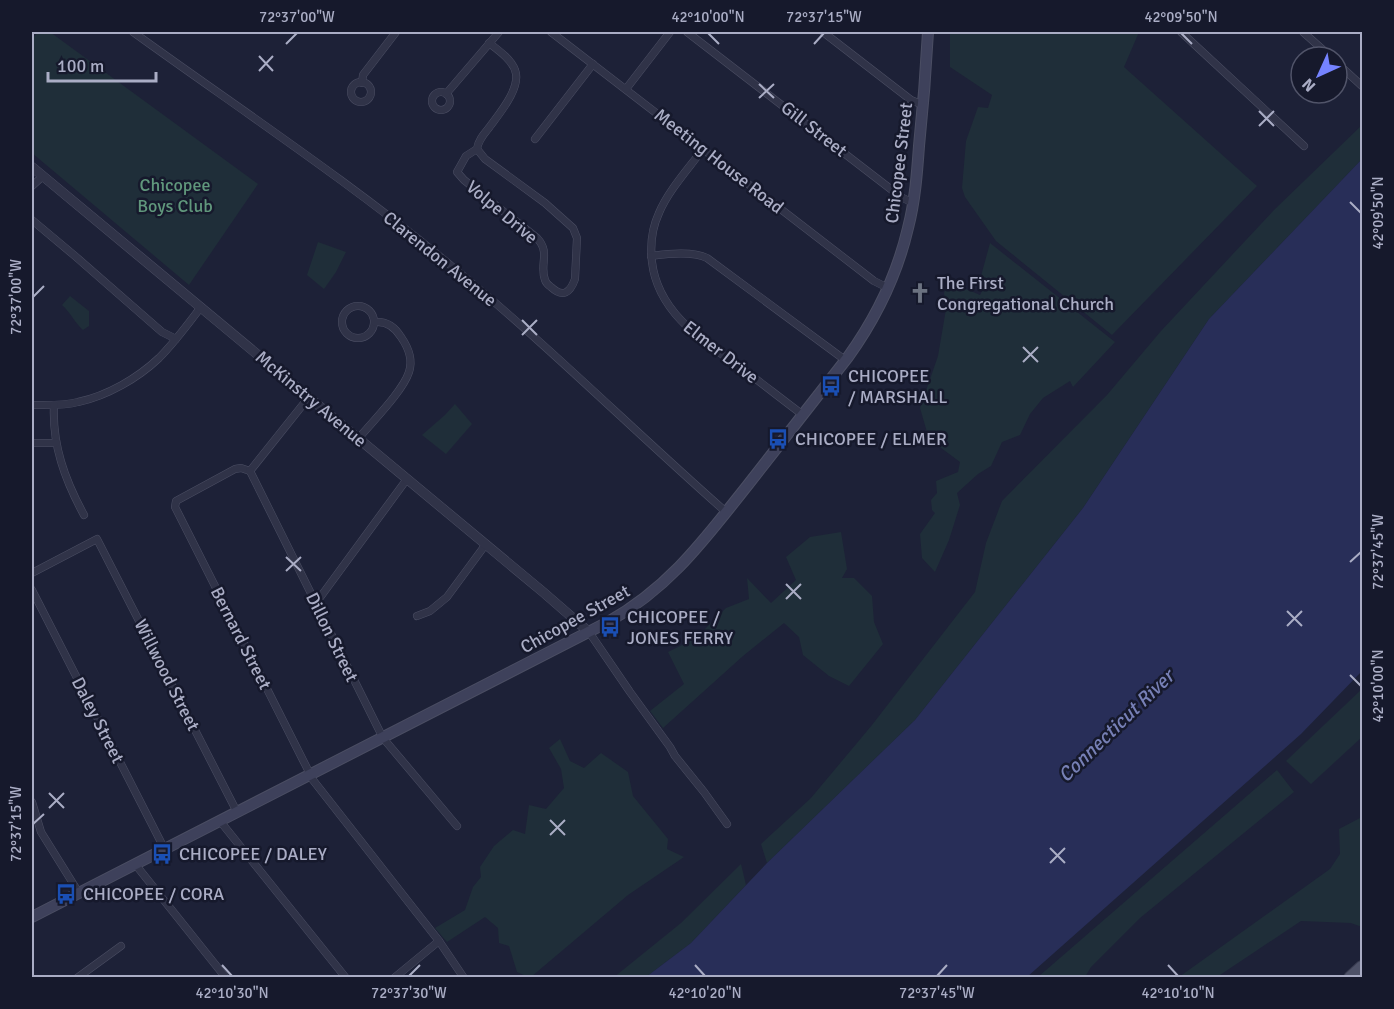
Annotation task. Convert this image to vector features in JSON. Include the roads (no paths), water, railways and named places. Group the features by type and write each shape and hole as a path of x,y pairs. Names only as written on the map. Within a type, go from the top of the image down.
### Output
{"main road":[{"name":"Chicopee Street","path":"32,917 589,632 629,610 654,592 692,554 803,415 867,330 888,288 904,243 913,203 928,32"},
{"path":"1350,978 1362,967"}],"street":[{"name":"Clarendon Avenue","path":"133,32 365,198 434,251 545,346 726,512"},
{"path":"362,83 363,75 396,32"},
{"path":"446,94 498,32"},
{"name":"Meeting House Road","path":"551,32 874,281 888,288"},
{"path":"626,89 670,32"},
{"name":"Gill Street","path":"687,32 901,197 913,203"},
{"path":"823,32 911,100 923,105"},
{"path":"1181,32 1304,146"},
{"path":"1303,32 1318,45"},
{"name":"Volpe Drive","path":"477,149 485,159 545,203 574,230 577,238 575,279 569,290 560,294 545,281 544,249 537,238 457,173 464,159 477,149 481,138 514,90 516,71 512,64 489,43"},
{"path":"535,139 593,63"},
{"path":"1349,74 1362,86"},
{"name":"Elmer Drive","path":"704,148 669,194 653,229 651,256 659,289 665,302 677,317 711,347 803,415"},
{"name":"McKinstry Avenue","path":"32,167 589,632"},
{"path":"32,186 43,176"},
{"path":"32,220 162,332 176,339"},
{"path":"651,256 689,254 704,256 845,360"},
{"path":"358,306 370,311 375,322 370,333 359,339 347,334 342,323 347,310 358,306"},
{"path":"32,405 79,402 111,390 143,372 160,357 201,307"},
{"path":"358,439 398,391 410,370 409,352 400,335 387,324 375,322"},
{"path":"250,471 309,397"},
{"path":"54,405 53,426 61,462 70,489 84,515"},
{"path":"32,443 56,443"},
{"name":"Bernard Street","path":"250,471 235,469 176,501 176,507 309,775 439,941 464,978"},
{"name":"Dillon Street","path":"250,471 382,738 457,826"},
{"path":"316,603 407,479"},
{"name":"Willwood Street","path":"32,573 96,538 237,812"},
{"path":"417,616 430,611 447,597 486,544"},
{"name":"Daley Street","path":"32,590 165,850"},
{"path":"589,632 675,756 726,824"},
{"path":"32,802 40,832 79,893"},
{"path":"220,821 346,978"},
{"path":"135,864 226,978"},
{"path":"394,978 439,941"},
{"path":"77,978 121,946"}],"water":[{"name":"Connecticut River","path":"1362,159 1362,671 1301,734 1027,977 646,977 691,943 767,863 915,720 1083,508 1209,319"}],"place":[{"name":"The First Congregational Church","path":"920,293"},
{"name":"CHICOPEE / MARSHALL","path":"831,386"},
{"name":"CHICOPEE / ELMER","path":"778,439"},
{"name":"CHICOPEE / JONES FERRY","path":"610,627"},
{"name":"CHICOPEE / DALEY","path":"162,854"},
{"name":"CHICOPEE / CORA","path":"66,894"}],"park label":[{"name":"Chicopee Boys Club","path":"175,195"}]}
